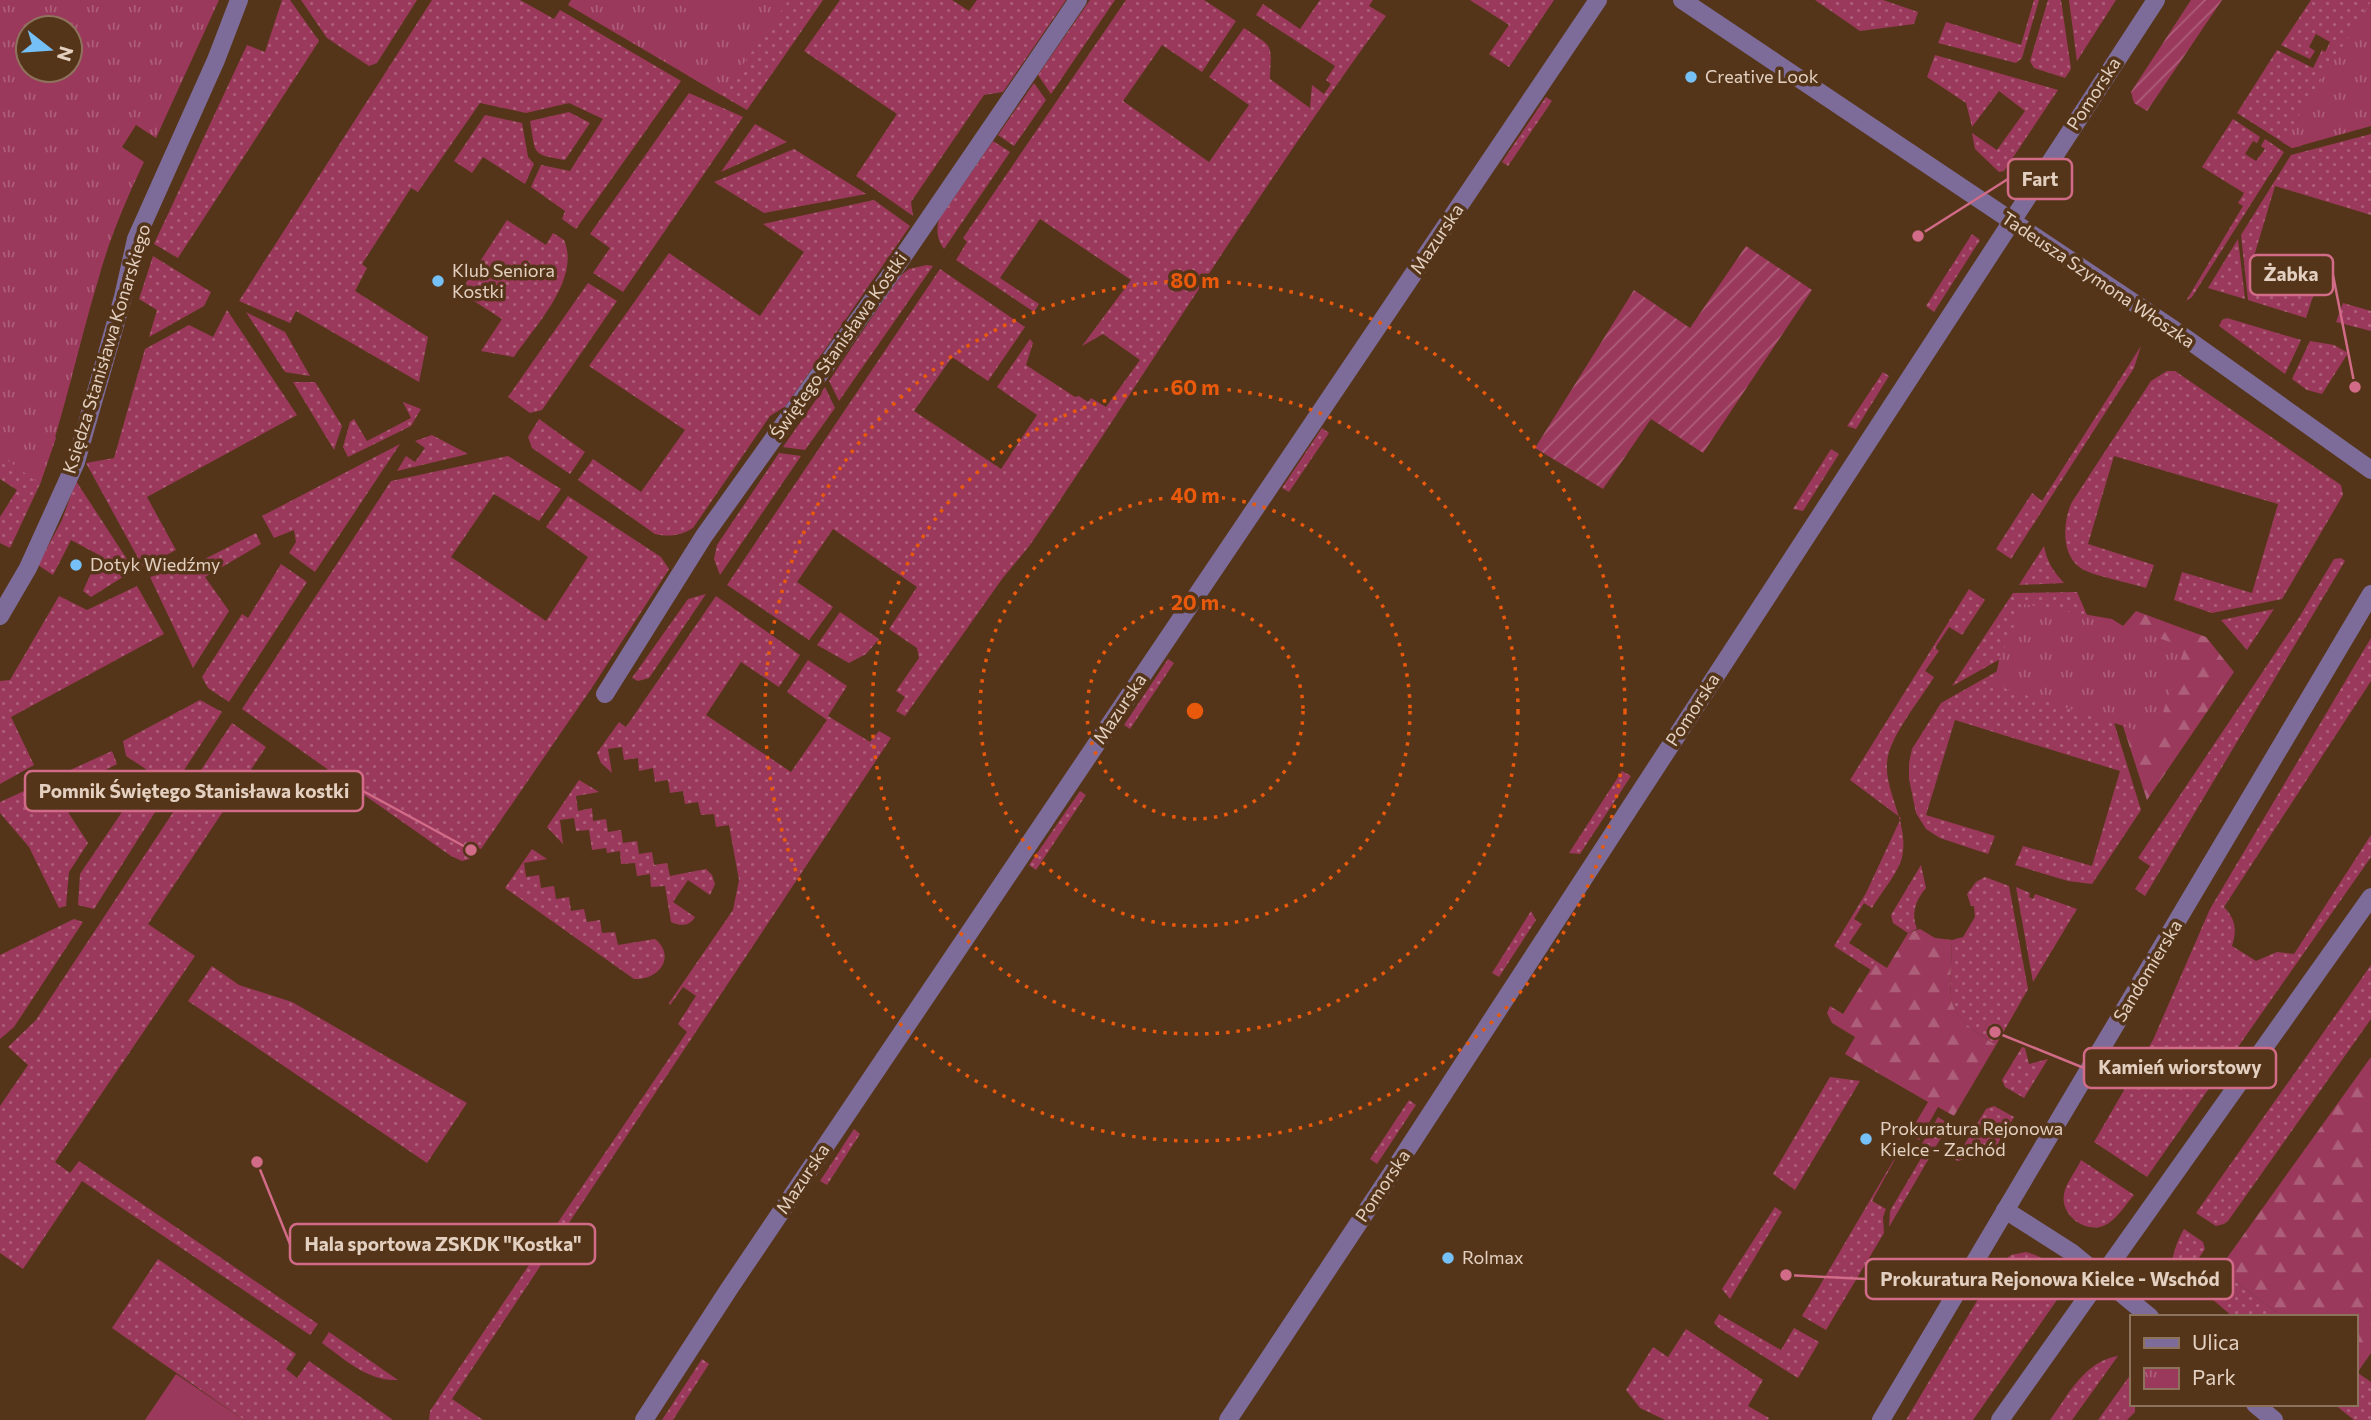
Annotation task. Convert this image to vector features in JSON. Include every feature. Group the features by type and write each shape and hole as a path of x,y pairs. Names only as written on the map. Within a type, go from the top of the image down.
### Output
{"street":[{"name":"Księdza Stanisława Konarskiego","path":"0,616 28,568 76,462 123,297 136,239 216,60 239,0"},
{"name":"Świętego Stanisława Kostki","path":"605,694 704,536 891,274 1078,0"},
{"name":"Mazurska","path":"645,1420 729,1289 1598,0"},
{"name":"Tadeusza Szymona Włoszka","path":"1682,0 2173,329 2371,470"},
{"name":"Pomorska","path":"1228,1420 1411,1145 2156,0"},
{"name":"Sandomierska","path":"1881,1420 2371,594"},
{"path":"2000,1420 2371,897"},
{"path":"2005,1210 2071,1252 2148,1315"},
{"path":"2257,1406 2274,1420"}],"green space":[{"path":"0,0 219,0 156,138 136,125 122,147 144,162 103,262 40,484 0,455"},
{"path":"282,0 290,0 319,41 178,258 154,244 247,45 265,52"},
{"path":"301,0 417,0 377,63 369,66 327,38"},
{"path":"432,0 520,0 554,19 560,10 681,81 576,229 562,219 565,211 531,187 541,165 570,171 603,119 569,103 526,113 480,103 418,192 411,188 362,264 367,268 355,291 428,337 419,382 296,311 290,323 239,301"},
{"path":"571,0 789,0 721,95 568,5"},
{"path":"677,0 737,0 721,28 676,3"},
{"path":"737,0 823,0 747,110 687,75"},
{"path":"840,0 952,0 969,11 977,0 1066,0 1003,92 984,95 911,202 913,216 856,176 897,114 804,51"},
{"path":"1090,0 1115,0 1051,94 1038,75"},
{"path":"1126,0 1204,0 1236,21 1202,72 1162,45 1123,101 1209,162 1249,105 1209,77 1244,28 1269,48 1270,79 1310,108 1312,85 1324,94 1331,84 1326,80 1335,66 1256,15 1263,4 1300,29 1320,0 1373,0 1369,6 1386,16 1249,213 1030,545 1002,579 905,716 896,711 905,697 896,691 919,658 917,648 889,629 917,587 833,529 797,582 833,607 809,640 727,585 940,269 1025,327 988,381 952,357 914,411 1001,469 1037,415 997,387 1030,339 1033,343 1026,365 1075,397 1079,396 1088,402 1091,398 1106,407 1140,360 1103,334 1082,346 1131,280 1040,219 1000,278 1039,304 1034,312 956,260 967,242 963,238"},
{"path":"1470,0 1554,0 1509,67 1489,54 1509,25"},
{"path":"1815,0 1883,0 1918,12 1914,24 1860,31"},
{"path":"2034,0 2039,0 2022,58 2016,63 1938,43 1946,22 2021,45"},
{"path":"2048,0 2061,0 2071,69 2065,78 2034,68 2030,61"},
{"path":"2069,0 2116,0 2077,61"},
{"path":"2191,0 2222,0 2147,111 2134,103 2131,92"},
{"path":"2311,0 2371,0 2371,42 2301,146 2292,148 2237,113 2277,50 2313,68 2322,50 2325,52 2330,42 2316,34 2309,47 2315,51 2310,59 2281,45"},
{"path":"2371,1 2371,126 2292,148 2282,142"},
{"path":"1935,55 2058,90 2004,171 1999,172 1975,149 1972,133 1997,150 2025,111 1999,91 1972,127 1966,103 1927,77"},
{"path":"1034,83 1046,100 1014,146 998,135"},
{"path":"689,93 743,117 623,292 593,273 610,248 590,234"},
{"path":"1546,97 1552,101 1508,166 1502,162"},
{"path":"569,112 590,123 565,160 541,154 535,147 530,121"},
{"path":"485,115 522,123 528,157 534,164 525,184 483,157 472,173 454,161"},
{"path":"2233,119 2260,137 2257,143 2253,141 2245,154 2256,161 2265,149 2261,146 2265,139 2284,152 2192,297 2186,301 2243,206 2238,203 2244,193 2202,167"},
{"path":"755,124 787,142 721,172"},
{"path":"2371,134 2371,215 2275,186 2249,273 2314,293 2306,318 2248,300 2241,235 2291,155"},
{"path":"993,141 1010,152 944,249 938,235 939,219"},
{"path":"794,149 866,194 764,213 714,182"},
{"path":"874,200 910,226 786,406 770,416 693,528 675,535 655,534 578,480 593,459 641,492 685,430 589,366 669,253 760,316 804,252 763,224"},
{"path":"507,220 546,245 553,233 564,240 568,255 561,286 553,302 514,357 481,351 502,319 460,292"},
{"path":"1972,234 1980,240 1934,312 1926,306"},
{"path":"2238,239 2245,299 2208,288"},
{"path":"1746,246 1812,290 1703,453 1651,419 1603,489 1535,448 1634,290 1690,328"},
{"path":"153,256 211,292 204,306 149,337 157,310 139,299"},
{"path":"933,266 839,401 829,381 899,277 909,269"},
{"path":"588,283 617,301 542,410 530,413 508,397"},
{"path":"2343,303 2371,311 2371,331 2336,322"},
{"path":"227,310 297,415 147,497 176,550 143,567 86,463 114,458 145,349 189,325 213,337"},
{"path":"246,312 285,332 310,376 285,372"},
{"path":"2227,318 2301,340 2285,374 2219,326 2222,320"},
{"path":"0,323 56,438 40,484 10,548 0,543 0,517 17,490 0,479"},
{"path":"2310,341 2334,345 2348,353 2322,394 2307,390 2292,379"},
{"path":"2141,346 2134,368 2011,559 1996,549 2032,493 2042,501"},
{"path":"2167,371 2175,371 2341,485 2343,495 2282,599 2212,613 2174,600 2182,572 2252,593 2278,504 2114,456 2088,544 2154,565 2146,588 2088,572 2070,556 2065,528 2072,502 2151,381"},
{"path":"1883,372 1889,376 1856,429 1847,426"},
{"path":"293,382 315,382 342,426 334,450"},
{"path":"825,387 835,408 805,450 783,447"},
{"path":"403,402 421,409 411,426 348,457 343,447 350,422 354,419 367,441 411,418"},
{"path":"539,419 585,452 570,474 532,448 528,437"},
{"path":"1322,428 1329,433 1289,492 1282,488"},
{"path":"432,435 468,454 397,471 406,456 415,462 425,448 415,441"},
{"path":"400,444 315,572 289,553 296,542 294,530 274,538 262,516"},
{"path":"1831,449 1839,454 1803,511 1793,509"},
{"path":"779,453 801,456 720,575 714,559 717,545"},
{"path":"508,456 561,489 539,521 494,494 451,557 546,621 588,557 546,527 568,496 661,557 669,569 593,686 481,849 467,844 464,850 470,859 462,861 451,856 242,709 391,481"},
{"path":"76,481 134,570 91,597 83,591 99,555 71,540 53,575 38,565 62,520"},
{"path":"256,533 261,544 205,577 229,611 193,668 150,577 195,564"},
{"path":"2044,546 2051,566 2064,583 2019,585"},
{"path":"2341,558 2345,561 2145,896 2135,889 2150,866 2138,858 2300,616 2334,559"},
{"path":"281,564 307,582 229,702 208,688 202,677 242,614 248,618"},
{"path":"137,586 164,634 11,717 34,765 0,784 0,681 10,680 59,596 87,610"},
{"path":"1969,589 1985,600 1962,635 1949,627 1935,648 1939,651 1925,671 1934,677 1891,746 1888,756 1888,781 1899,816 1850,780"},
{"path":"2077,592 2093,629 2013,652 1952,686 2013,593"},
{"path":"706,594 649,678 638,681 632,678 688,599"},
{"path":"716,596 800,655 779,687 741,662 706,715 791,772 827,720 787,692 808,660 847,686 828,716 870,742 879,731 891,738 452,1399 483,1420 429,1420 430,1411 687,1032 678,1024 696,996 683,987 670,1005 669,1003 733,910 739,880 729,825 716,827 714,814 701,815 698,802 685,804 683,791 670,793 668,780 655,782 653,768 639,771 638,758 624,760 622,747 608,749 612,773 601,763 597,753 619,722 626,727"},
{"path":"2024,604 2112,619 2123,626 2185,647 2155,736 1994,685 1999,660"},
{"path":"2274,609 2247,650 2221,620"},
{"path":"2136,611 2206,637 2234,672 2147,800 2121,720 2110,641"},
{"path":"840,612 879,639 866,654 849,663 817,645"},
{"path":"2371,638 2371,681 2224,907 2234,925 2232,946 2256,961 2277,952 2294,954 2371,835 2371,857 2147,1177 2094,1142 2153,1040 2210,909"},
{"path":"1168,659 1174,663 1130,729 1124,725"},
{"path":"2010,664 2111,713 2141,810 2092,884 2068,881 2015,865 2023,846 2092,866 2120,771 1955,720 1926,815 1995,836 1988,854 1940,838 1926,829 1916,813 1909,779 1912,749 1941,703"},
{"path":"200,700 222,712 173,787 126,756 123,741"},
{"path":"232,723 266,747 148,924 195,956 55,1162 70,1173 79,1161 318,1324 310,1335 82,1181 23,1269 0,1253 0,1106 28,1065 8,1047 36,1020"},
{"path":"112,751 117,764 57,795 88,843 69,872 66,906 59,908 29,847 0,813 0,802"},
{"path":"1622,771 1631,776 1580,854 1569,853"},
{"path":"579,780 599,792 576,796 578,811 592,808 593,821 606,819 608,832 621,830 623,843 637,841 639,854 652,852 654,865 667,863 670,876 706,869 712,875 715,884 710,895 688,880 673,902 695,917 690,923 681,925 671,922 665,886 651,887 650,874 637,876 635,863 621,864 620,851 607,853 606,848 592,850 589,830 576,831 574,818 560,820 563,844 547,827"},
{"path":"141,784 164,798 94,909 78,905 80,874"},
{"path":"1080,791 1086,795 1036,870 1029,865"},
{"path":"1900,820 1903,844 1900,863 1872,908 1864,903 1854,919 1862,924 1849,943 1876,961 1871,970 1834,946 1866,893"},
{"path":"532,849 547,859 524,863 526,877 539,875 541,888 554,886 556,899 569,897 571,911 584,909 587,922 600,920 602,933 615,932 618,945 655,939 664,953 662,967 643,979 634,979 505,888"},
{"path":"1921,865 1926,888 1915,907 1917,929 1908,933 1893,923 1891,915"},
{"path":"1985,877 2009,886 2028,989 1996,1045 1965,1023 1952,1003 1950,991 1952,940 1963,937 1975,917 1974,906 1971,906 1967,894 1976,882"},
{"path":"2016,887 2030,893 2029,897 2033,899 2035,894 2077,909 2033,982"},
{"path":"1531,911 1536,920 1499,977 1492,973"},
{"path":"74,919 83,922 14,1027 0,1039 0,955"},
{"path":"1920,929 1935,938 1952,940 1952,1003 1965,1023 1996,1045 1954,1116 1938,1107 1919,1140 1909,1134 1928,1102 1845,1054 1855,1037 1832,1023 1827,1013 1830,1006 1843,1014 1876,961 1887,968 1908,933"},
{"path":"2371,965 2371,1019 2228,1221 2216,1226 2196,1213"},
{"path":"212,966 239,985 292,1002 467,1103 427,1163 188,1001"},
{"path":"2022,1047 2025,1048 2029,1064 2048,1059 2024,1098 2005,1087 2002,1080"},
{"path":"2371,1057 2371,1353 2357,1373 2357,1315 2280,1315 2219,1269"},
{"path":"1830,1077 1860,1081 1795,1190 1773,1174"},
{"path":"1409,1100 1416,1105 1377,1164 1370,1159"},
{"path":"1994,1106 2014,1117 1994,1150 1955,1160 1986,1109"},
{"path":"1938,1117 1949,1124 1889,1227 1890,1211 1926,1150 1920,1147"},
{"path":"854,1129 860,1134 827,1185 820,1181"},
{"path":"1906,1139 1872,1201 1886,1209 1883,1217 1884,1233 1826,1330 1802,1316"},
{"path":"2081,1160 2134,1195 2116,1217 2103,1226 2089,1227 2082,1224 2066,1209 2065,1190"},
{"path":"1775,1207 1782,1212 1730,1299 1722,1289"},
{"path":"2184,1229 2203,1242 2205,1249 2173,1295 2172,1261"},
{"path":"2026,1252 2048,1263 2057,1275 2057,1300 1973,1420 1906,1420 1999,1264 2011,1255"},
{"path":"158,1259 296,1354 286,1369 297,1378 309,1361 393,1420 244,1420 112,1328"},
{"path":"2219,1269 2280,1315 2231,1315 2204,1292"},
{"path":"1719,1314 1781,1350 1794,1328 1819,1342 1798,1378 1720,1329 1714,1323"},
{"path":"1686,1329 1763,1380 1748,1406 1769,1418 1768,1420 1665,1420 1640,1408 1626,1390 1653,1347 1668,1357"},
{"path":"329,1332 398,1380 377,1377 348,1362 322,1343"},
{"path":"2118,1356 2072,1420 2050,1420 2078,1380 2106,1359"},
{"path":"702,1359 709,1364 673,1420 662,1420"},
{"path":"2357,1372 2371,1382 2371,1420 2354,1420 2336,1406 2357,1406"},
{"path":"176,1374 244,1420 145,1420"},
{"path":"2130,1375 2130,1406 2135,1406 2135,1412 2127,1420 2098,1420"}],"place":[{"name":"Creative Look","path":"1691,77"},
{"name":"Fart","path":"1918,236"},
{"name":"Klub Seniora Kostki","path":"438,281"},
{"name":"Żabka","path":"2355,387"},
{"name":"Dotyk Wiedźmy","path":"76,565"},
{"name":"Pomnik Świętego Stanisława kostki","path":"471,850"},
{"name":"Kamień wiorstowy","path":"1995,1032"},
{"name":"Prokuratura Rejonowa Kielce - Zachód","path":"1866,1139"},
{"name":"Hala sportowa ZSKDK \"Kostka\"","path":"257,1162"},
{"name":"Rolmax","path":"1448,1258"},
{"name":"Prokuratura Rejonowa Kielce - Wschód","path":"1786,1275"}]}
